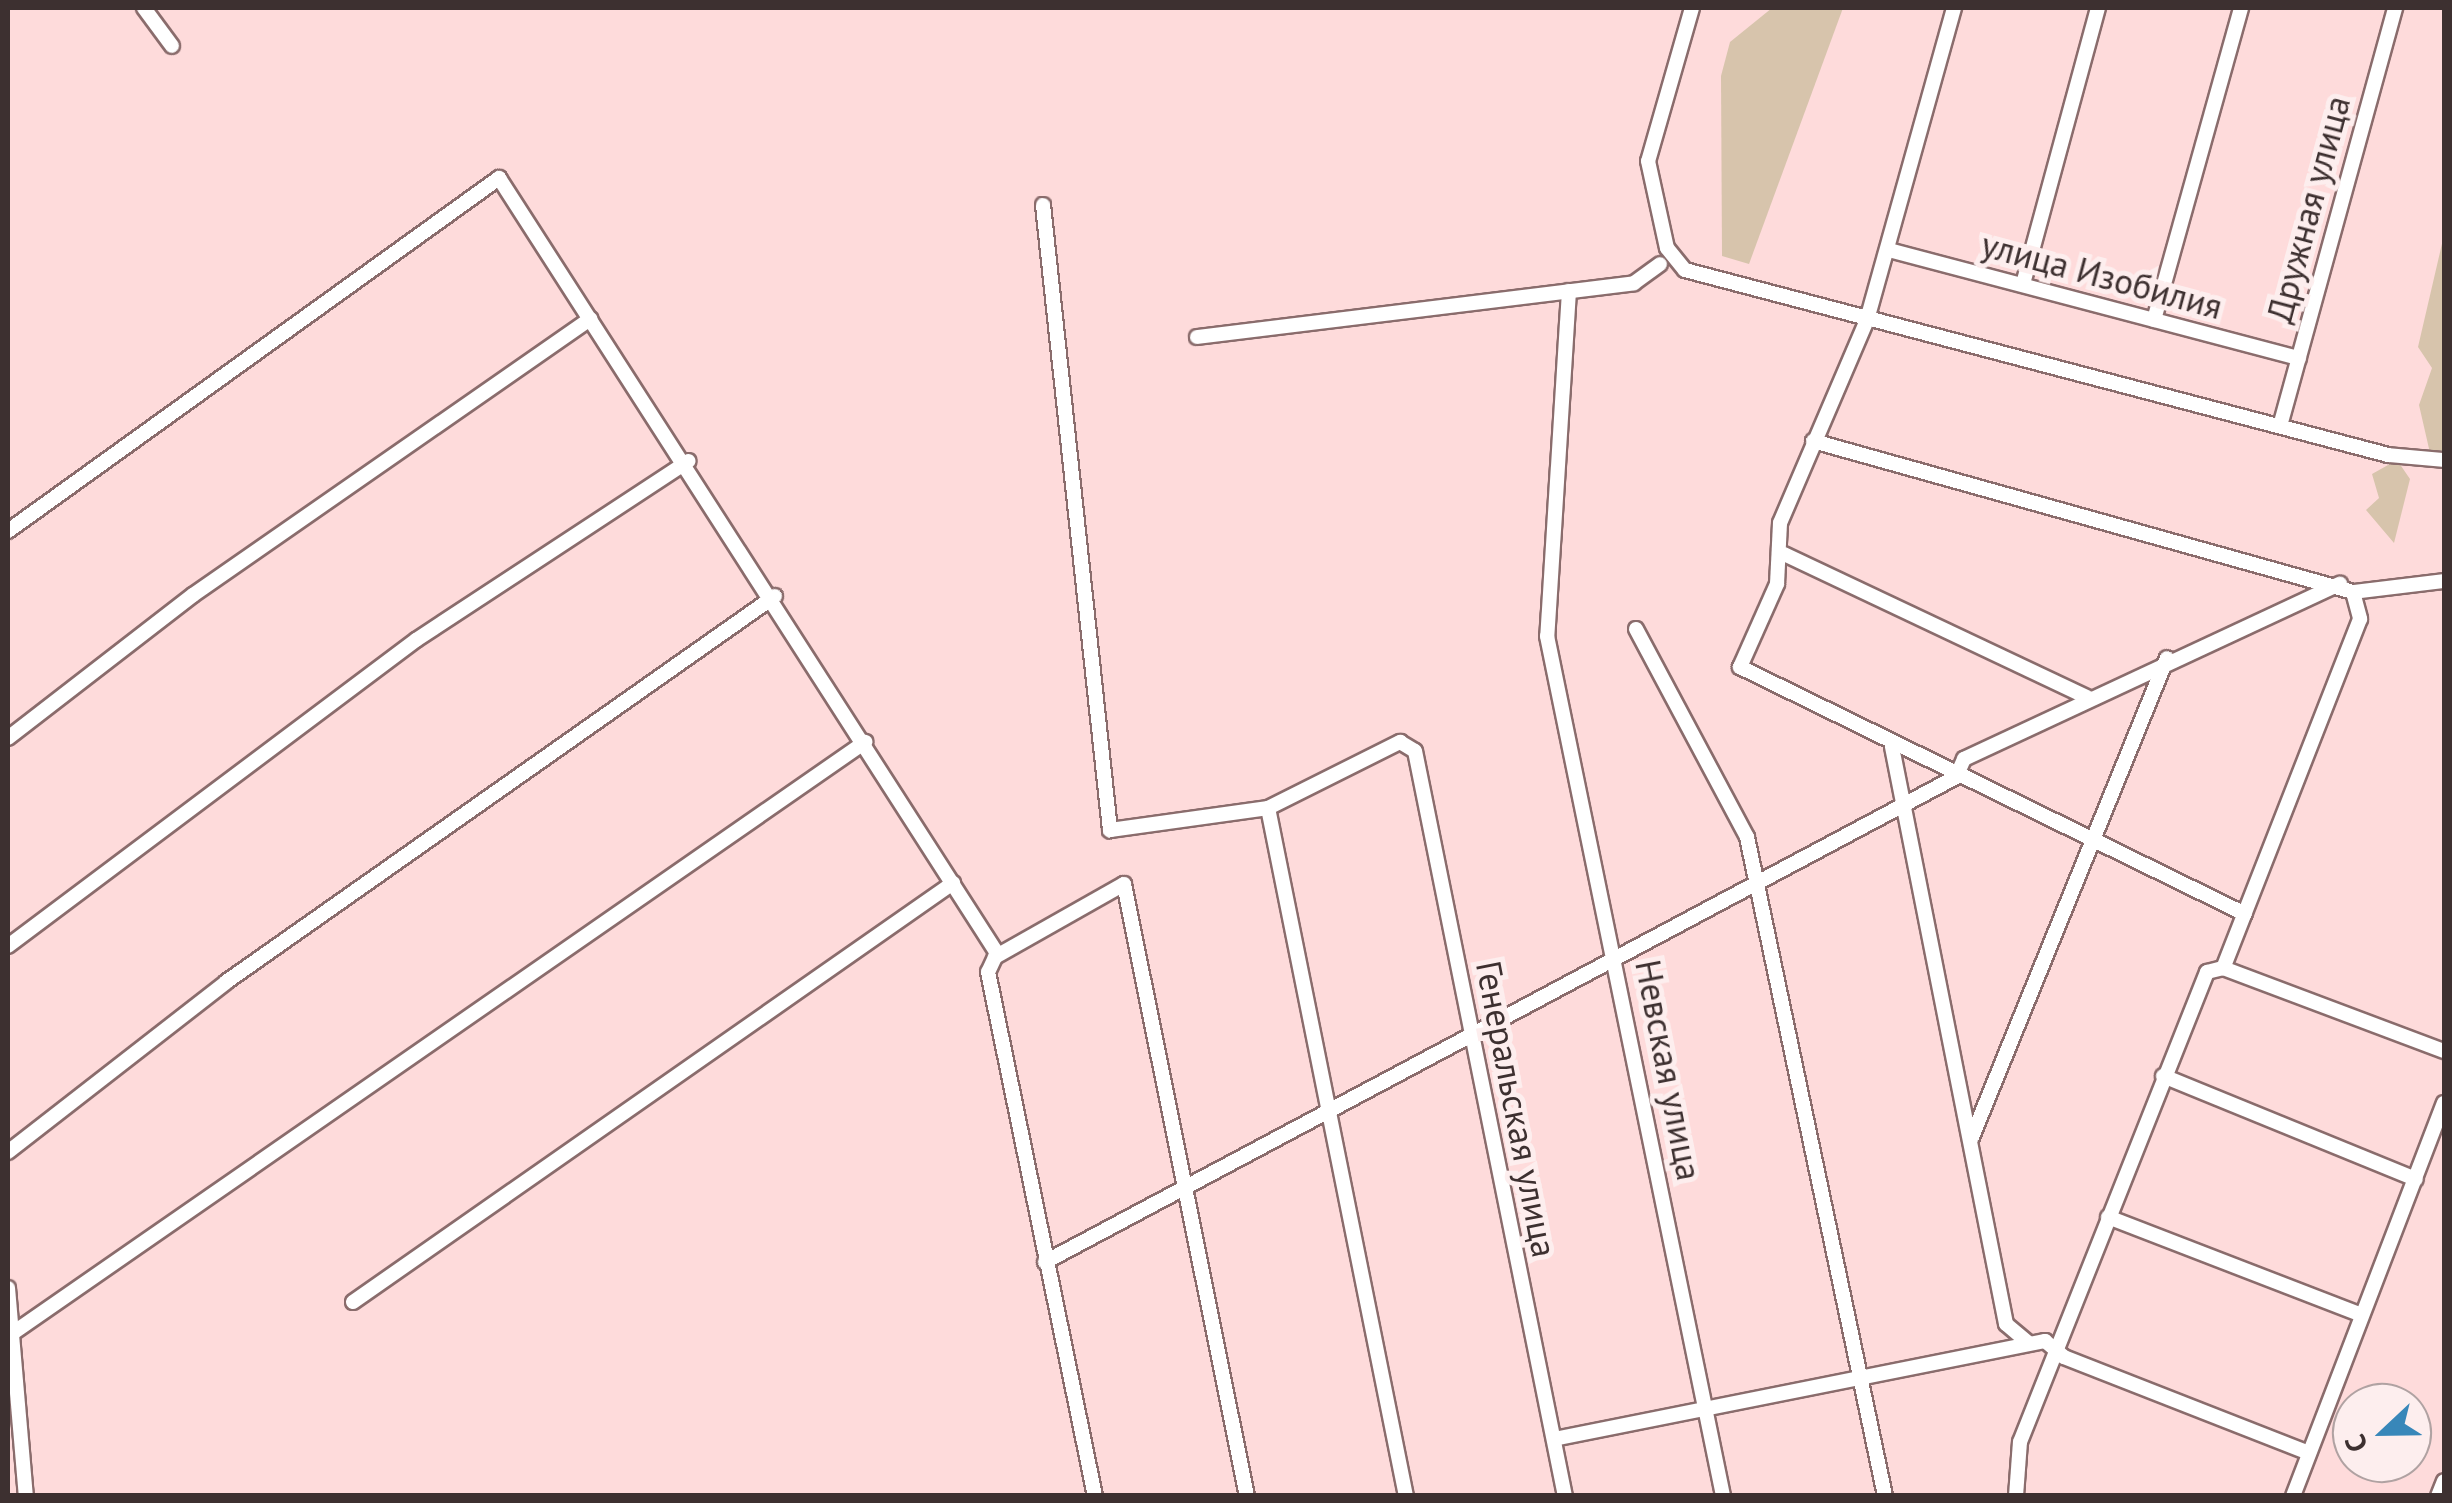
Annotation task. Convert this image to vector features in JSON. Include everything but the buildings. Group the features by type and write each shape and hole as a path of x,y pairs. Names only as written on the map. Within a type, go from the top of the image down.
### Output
{"street":[{"path":"144,8 172,46"},
{"path":"1692,8 1648,161 1670,256 1684,270 2280,426 2444,460"},
{"path":"1954,8 1868,320 1780,523 1784,554 1742,658 1744,675 2245,914"},
{"path":"2022,284 2098,8"},
{"path":"2154,320 2240,8"},
{"name":"Дружная улица","path":"2280,426 2394,8"},
{"path":"8,531 499,178 775,596 997,952"},
{"path":"1043,205 1110,830 1268,808 1406,1496"},
{"name":"улица Изобилия","path":"1889,250 2299,358"},
{"path":"1197,336 1634,283 1660,264"},
{"name":"Невская улица","path":"1569,291 1548,636 1724,1496"},
{"path":"8,738 193,595 590,319"},
{"path":"1814,441 2346,588"},
{"path":"8,946 416,640 688,461"},
{"path":"1784,554 2087,698"},
{"path":"1045,1262 1614,952 1904,800 1956,777 1964,758 2168,658 2346,588 2444,581"},
{"path":"2011,1493 2055,1347 2163,1076 2202,979 2222,968 2360,619 2346,588"},
{"path":"8,1152 226,982 775,596"},
{"path":"1636,629 1747,837 1886,1496"},
{"path":"1971,1138 2096,844 2168,658"},
{"path":"10,1336 865,742"},
{"name":"Генеральская улица","path":"1268,808 1400,742 1415,751 1565,1496"},
{"path":"1892,747 2006,1324 2030,1343"},
{"path":"353,1302 953,883"},
{"path":"1094,1496 988,972 997,952 1124,884 1247,1496"},
{"path":"2222,968 2444,1051"},
{"path":"2163,1076 2416,1179"},
{"path":"2293,1496 2444,1104"},
{"path":"2108,1217 2362,1316"},
{"path":"8,1288 26,1496"},
{"path":"1554,1439 2030,1343 2055,1347 2309,1453"},
{"path":"2438,1496 2444,1481"}],"shaded area":[{"path":"1772,8 1843,8 1749,264 1722,256 1721,76 1730,42"},
{"path":"2444,235 2444,455 2430,453 2419,405 2432,368 2418,347"},
{"path":"2397,460 2410,479 2394,543 2366,510 2379,498 2372,474"}]}
